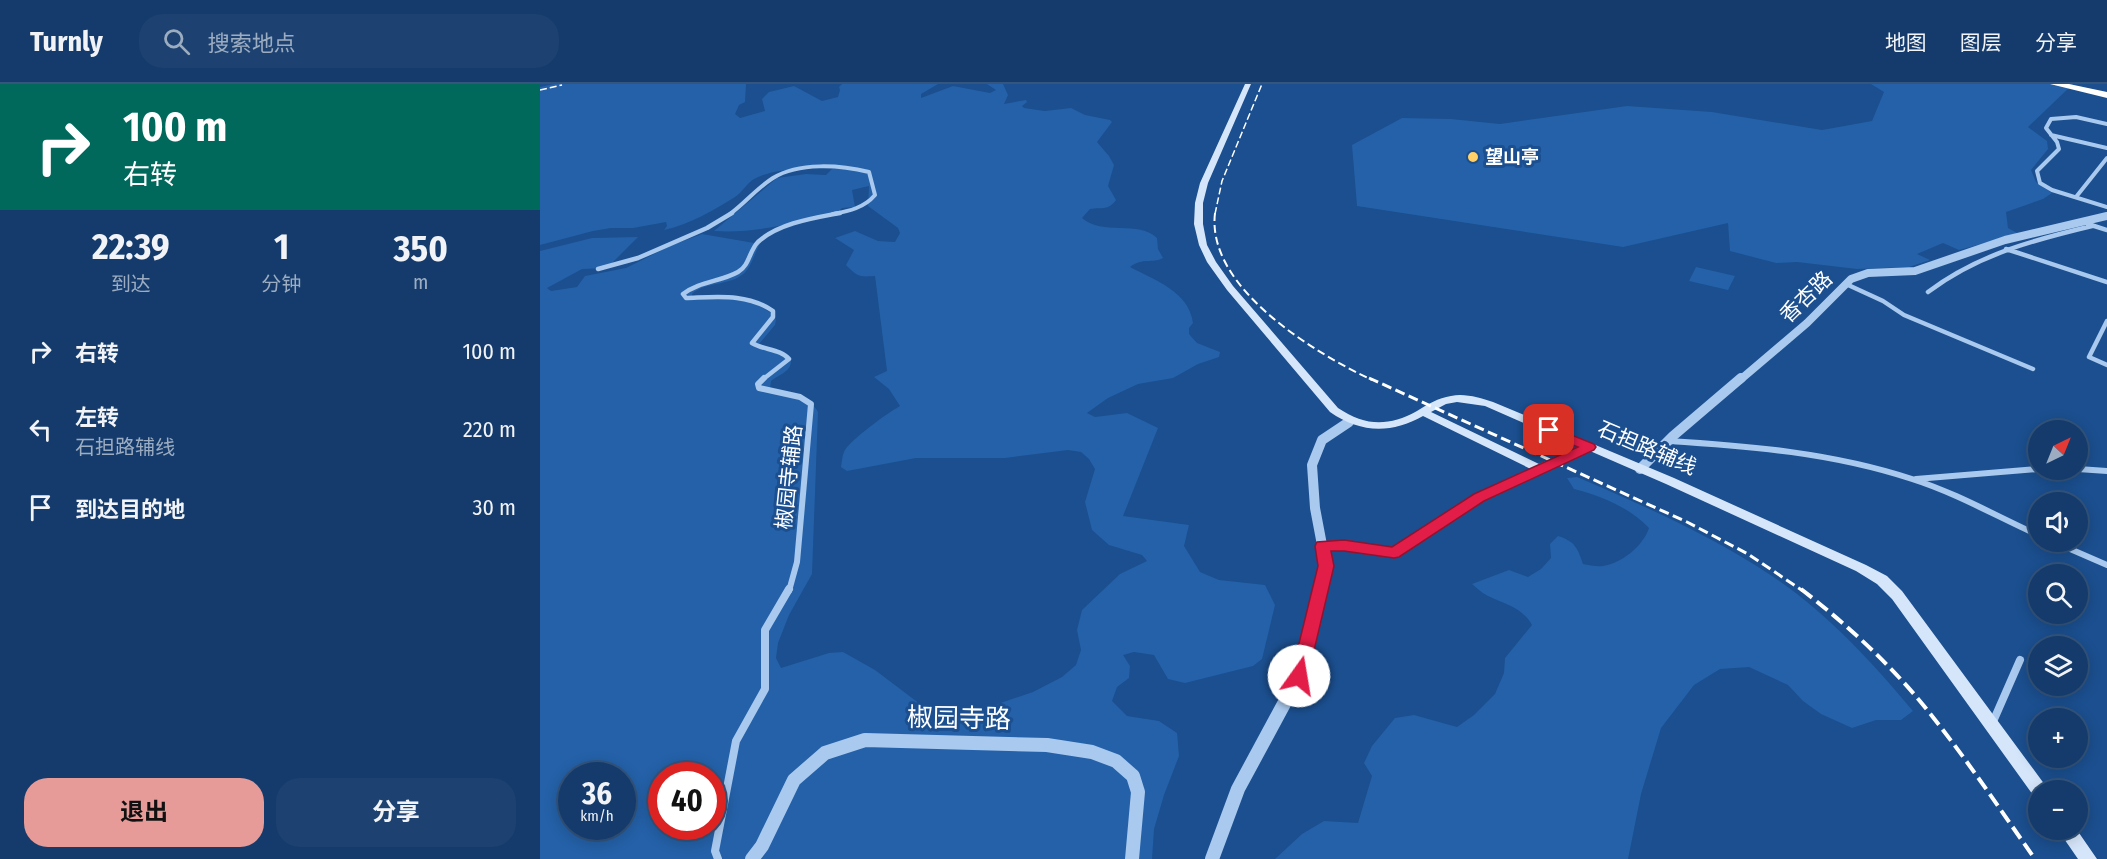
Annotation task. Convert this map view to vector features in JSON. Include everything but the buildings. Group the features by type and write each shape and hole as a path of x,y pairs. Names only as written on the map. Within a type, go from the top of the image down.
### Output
{"highway":[{"path":"2055,84 2107,95"},
{"path":"2080,84 2107,90"}],"main road":[{"path":"1248,84 1198,202 1203,245 1230,288 1334,410 1349,422"},
{"name":"石担路辅线","path":"1349,422 1365,426 1383,426 1408,419 1447,400 1476,400 1832,553 1882,580 1914,616 2032,780"},
{"path":"1423,412 1539,469 1589,447"},
{"path":"2074,840 2088,859"}],"street":[{"path":"2107,124 2076,117 2051,119 2046,128 2057,142 2059,149 2037,171 2040,183 2052,190 2107,207"},
{"path":"2050,135 2107,148"},
{"path":"2076,197 2107,158"},
{"name":"椒园寺辅路","path":"598,269 628,264 664,245 713,226 784,172 822,168 869,172 875,195 870,202 855,209 798,224 768,236 755,245 743,269 699,284 683,294 686,298 749,298 764,303 773,311 773,317 752,343 761,349 785,354 789,359 786,364 763,379 758,384 759,388 767,393 805,398 811,404 812,424 805,464 797,562 792,585 765,630 765,689 736,741 715,851 718,859"},
{"path":"2098,203 2107,201"},
{"name":"香杏路","path":"1640,469 1668,441 1807,323 1851,279 1868,273 1915,271 2005,240 2089,224 2107,216"},
{"path":"1928,292 1941,280 2027,241 2089,224 2107,230"},
{"path":"2006,249 2107,282"},
{"path":"1845,284 1883,301 1904,315 2033,369"},
{"path":"2107,321 2090,357 2107,365"},
{"path":"1212,859 1238,789 1299,676 1326,566 1315,508 1312,465 1322,440 1349,422"},
{"path":"1668,441 1797,453 1889,472 1915,480 2028,531"},
{"path":"1322,546 1344,545 1394,553 1479,498 1539,469"},
{"path":"1915,480 2028,470"},
{"path":"2088,470 2107,471"},
{"path":"2077,552 2107,565"},
{"path":"1992,725 2020,660"},
{"name":"椒园寺路","path":"752,859 762,846 794,780 825,753 865,740 1047,745 1092,752 1116,761 1133,776 1138,792 1132,859"}],"shaded area":[{"path":"554,84 746,84 745,102 739,105 735,114 740,118 765,111 762,99 769,92 794,86 822,101 838,97 839,87 842,84 938,84 921,94 921,98 953,86 990,93 996,90 987,84 1003,84 1008,95 1004,104 1026,100 1027,102 1022,106 1024,108 1045,111 1071,108 1085,115 1112,122 1097,142 1114,165 1108,186 1116,200 1107,207 1090,209 1082,218 1100,226 1140,230 1157,238 1158,249 1163,258 1139,262 1130,267 1178,295 1190,312 1193,323 1189,328 1189,334 1197,343 1220,352 1219,357 1198,364 1173,378 1138,384 1108,398 1087,413 1095,417 1127,413 1158,428 1123,516 1189,525 1184,546 1200,572 1219,580 1265,585 1275,605 1262,659 1253,666 1185,683 1168,679 1154,655 1134,652 1123,655 1130,666 1129,678 1117,687 1112,701 1127,716 1159,721 1177,733 1179,756 1154,829 1152,859 540,859 540,251 592,238 638,237 607,268 582,269 547,288 551,291 577,287 585,276 626,268 670,246 702,234 760,244 749,267 742,275 705,287 692,296 746,298 773,314 776,320 775,325 759,344 763,348 791,359 791,363 787,370 771,381 770,389 804,399 818,412 812,574 789,615 778,643 776,658 781,668 829,653 843,652 875,670 928,710 950,716 974,712 1033,692 1062,677 1076,665 1081,650 1077,630 1082,610 1120,574 1147,561 1142,555 1109,545 1092,530 1085,502 1095,469 1081,452 1068,450 1005,458 916,458 847,471 841,467 842,457 847,447 900,406 889,389 874,377 887,371 875,276 859,275 850,269 846,265 854,250 835,238 855,231 878,241 895,242 900,233 898,228 868,206 869,186 852,190 855,207 842,208 838,212 761,229 714,231 777,178 806,174 826,175 834,167 794,169 765,174 753,180 738,195 718,207 692,221 664,230 667,226 666,222 633,228 611,228 540,245 540,87"},
{"path":"1871,84 2073,84 2028,127 2047,141 2048,149 2031,170 2036,182 2052,193 2043,199 2006,212 2008,228 2019,234 1959,250 1943,243 1917,254 1930,260 1909,267 1857,269 1797,262 1776,263 1730,251 1728,223 1623,247 1357,206 1352,145 1402,118 1451,119 1500,124 1627,106 1712,112 1822,130 1872,121 1884,92"},
{"path":"1696,267 1735,276 1728,290 1689,281"},
{"path":"1577,477 1701,534 1772,576 1830,622 1881,674 1913,711 1901,720 1876,720 1852,728 1821,714 1803,701 1788,685 1749,667 1720,669 1694,685 1661,728 1641,794 1628,859 1275,859 1302,834 1324,821 1358,823 1372,776 1364,763 1372,746 1395,718 1414,715 1457,727 1474,715 1495,694 1504,673 1505,658 1532,625 1518,610 1486,595 1472,584 1509,570 1528,577 1541,569 1551,558 1550,544 1558,536 1575,546 1583,564 1598,566 1617,561 1631,553 1642,541 1649,528 1633,514 1614,503 1574,489 1567,478"}],"railway":[{"path":"1215,214 1222,181 1262,84"},
{"path":"540,90 562,85"},
{"path":"1215,214 1217,241 1228,267 1246,292 1295,335 1322,353 1372,380"},
{"path":"1369,378 1687,522 1748,554 1803,591"},
{"path":"1801,589 1866,644 1924,706 2035,859"}],"place":[{"name":"望山亭","path":"1473,157"}],"route":[{"path":"1299,676 1326,566 1322,546 1344,545 1394,553 1479,498 1589,447 1549,430"}]}
